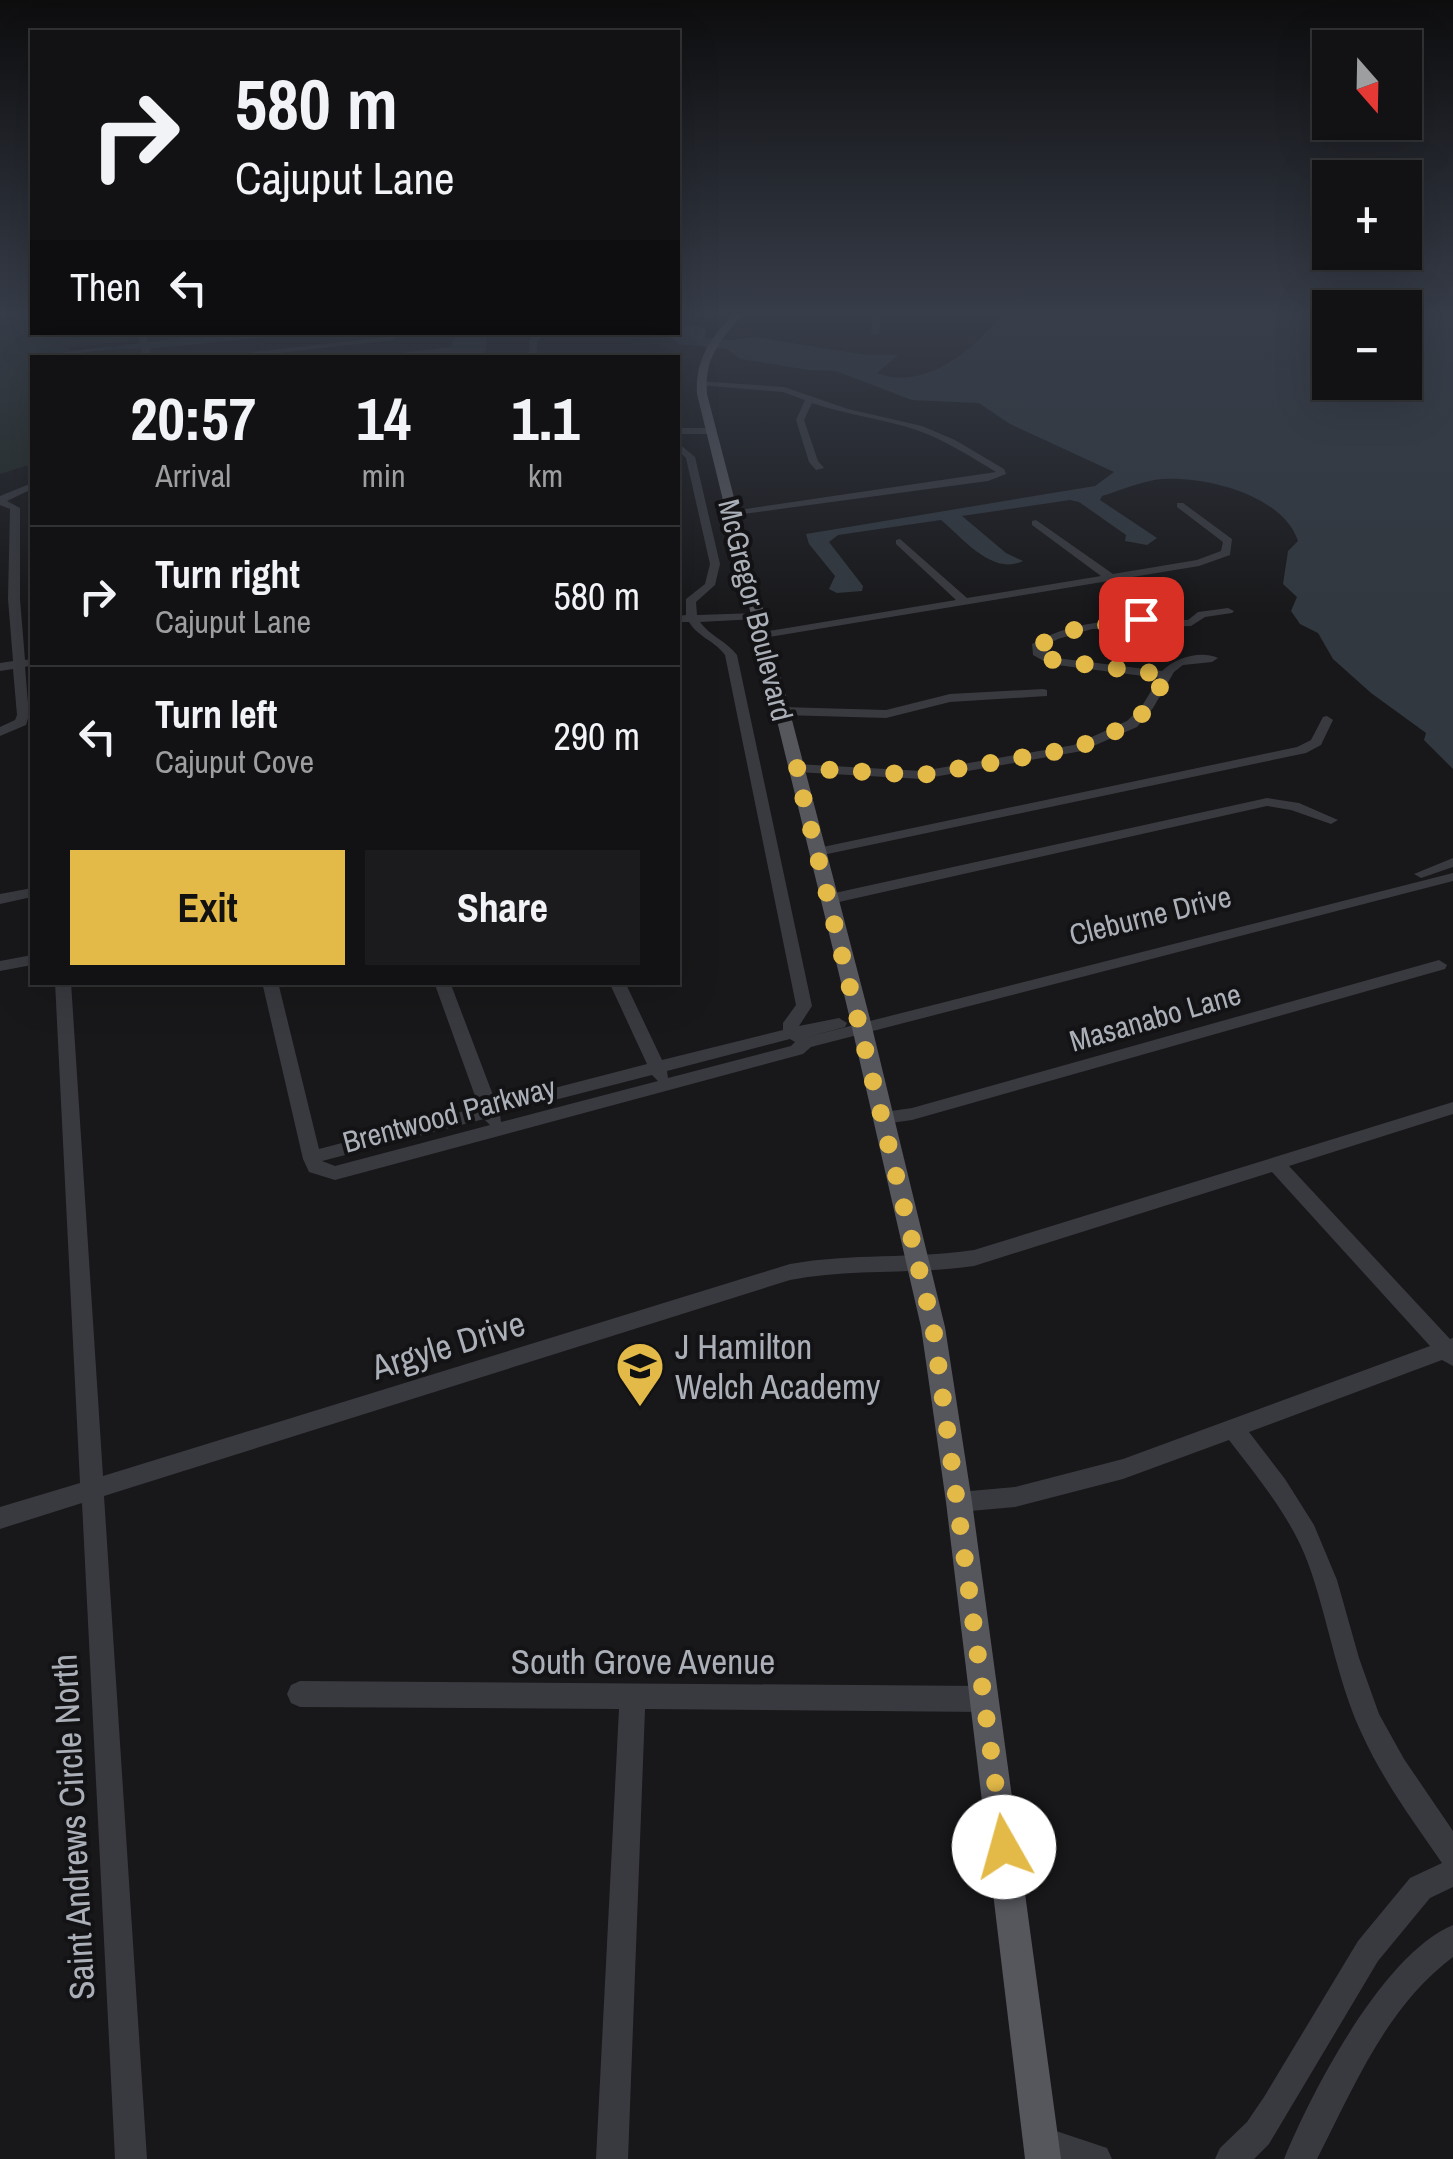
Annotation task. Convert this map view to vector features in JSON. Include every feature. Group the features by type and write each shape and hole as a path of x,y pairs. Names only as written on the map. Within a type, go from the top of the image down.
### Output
{"main road":[{"name":"McGregor Boulevard","path":"707,414 920,1264 960,1502 1042,2150"}],"street":[{"path":"804,414 800,420 814,462 820,468"},
{"path":"732,514 1001,474 992,464 934,433 857,414"},
{"path":"680,428 710,428"},
{"path":"680,448 690,457 716,564 710,585 692,596 684,615"},
{"path":"0,501 30,487"},
{"path":"0,501 15,508 14,599 26,659 20,723 0,732"},
{"path":"762,636 1208,562 1226,552 1228,541 1221,532 1180,505"},
{"path":"1036,524 1112,578"},
{"path":"900,542 965,602"},
{"path":"0,550 14,548"},
{"path":"0,601 14,599"},
{"path":"1167,675 1053,660 1037,652 1036,646 1060,634 1141,619 1191,623 1208,612 1228,610"},
{"path":"684,615 756,611"},
{"path":"684,615 696,630 724,645 730,654 804,1006 792,1023 798,1038"},
{"path":"796,768 922,775 1076,748 1132,724 1180,662 1212,658"},
{"path":"0,663 26,659"},
{"path":"782,711 886,714 950,698 1043,693"},
{"path":"818,852 1301,750 1316,742 1327,720"},
{"path":"830,898 1267,802 1294,806 1331,820"},
{"name":"Cleburne Drive","path":"1204,936 1453,862"},
{"name":"Cleburne Drive","path":"861,1025 1204,936 1453,877"},
{"path":"0,900 30,893"},
{"path":"0,966 30,960"},
{"name":"Masanabo Lane","path":"884,1118 912,1114 1440,965"},
{"name":"Saint Andrews Circle North","path":"62,985 131,2159"},
{"path":"271,985 312,1157"},
{"path":"443,985 497,1130"},
{"path":"618,985 666,1085"},
{"name":"Brentwood Parkway","path":"798,1038 797,1050 334,1173 316,1168 312,1157 656,1067 861,1025"},
{"name":"Argyle Drive","path":"0,1518 790,1272 889,1260 920,1264 974,1258 1453,1108"},
{"path":"960,1502 1015,1497 1082,1481 1450,1351 1276,1164"},
{"path":"1232,1428 1304,1529 1324,1574 1350,1672 1372,1729 1407,1791 1453,1854"},
{"name":"South Grove Avenue","path":"300,1694 985,1699"},
{"path":"612,2159 633,1695"},
{"path":"1231,2159 1258,2133 1275,2108 1368,1950 1420,1888 1453,1872"},
{"path":"1300,2159 1368,2035 1404,1982 1453,1939"},
{"path":"1042,2150 1096,2159"}],"shaded area":[{"path":"0,414 30,414 30,465 0,474"},
{"path":"995,414 1453,414 1453,769 1424,740 1426,733 1371,693 1333,659 1318,633 1300,624 1291,611 1297,597 1283,584 1288,551 1298,541 1277,511 1241,492 1200,481 1162,479 1102,496 1100,500 1157,538 1147,545 1125,541 1126,535 1079,502 1070,500 962,516 1006,553 1023,561 1011,564 979,553 941,520 838,535 829,542 863,586 862,591 837,593 829,589 835,576 809,544 806,534 1095,486 1114,472"}],"place":[{"name":"J Hamilton Welch Academy","path":"640,1408"}],"route":[{"path":"1004,1847 933,1326 796,768 922,775 1045,755 1113,735 1148,708 1167,675 1053,660 1037,652 1036,646 1074,630 1141,619"}]}
